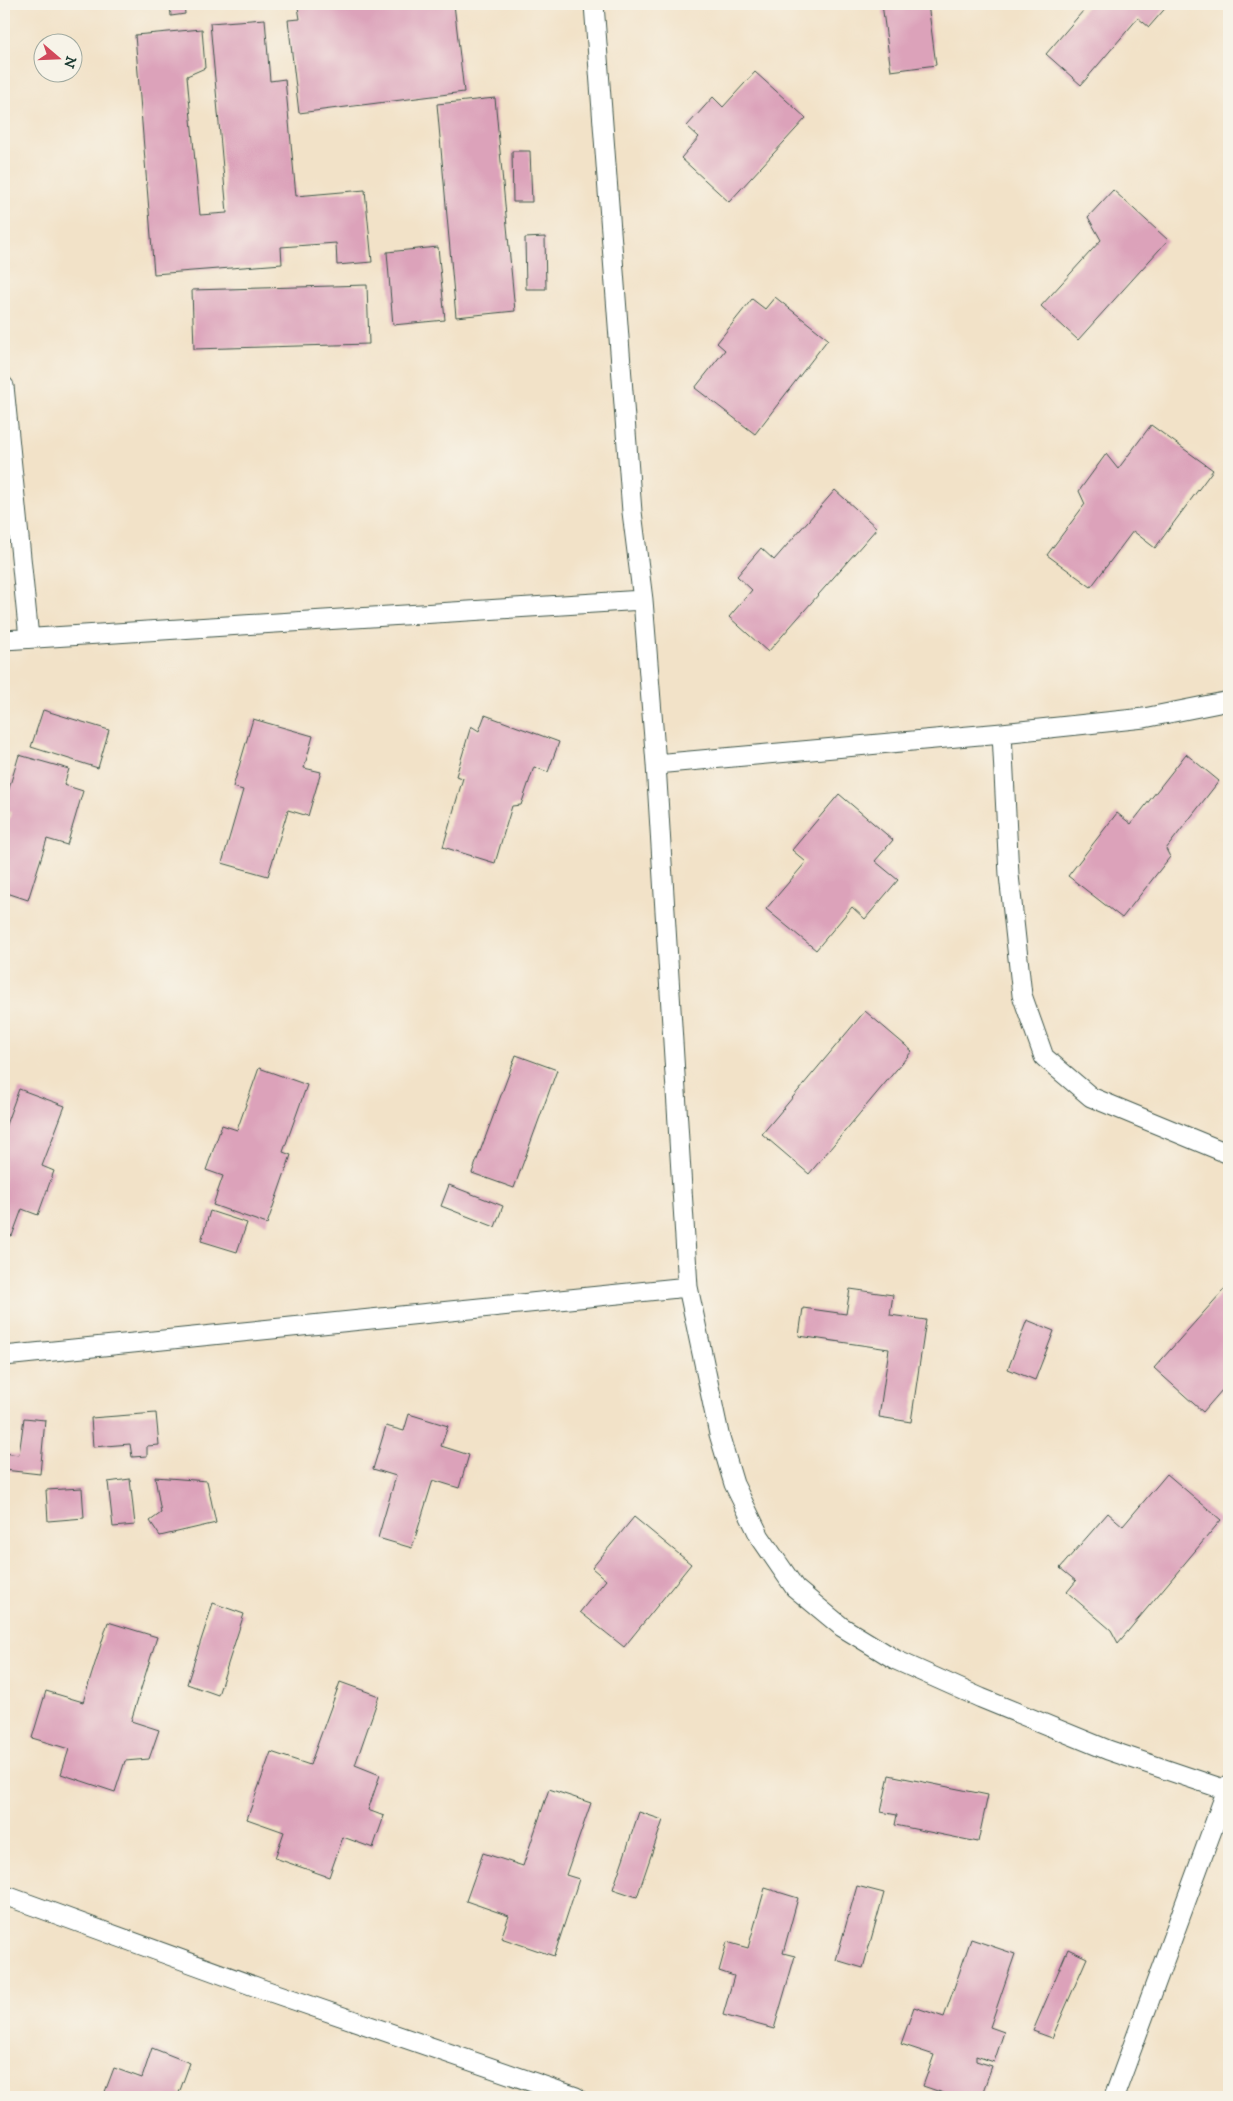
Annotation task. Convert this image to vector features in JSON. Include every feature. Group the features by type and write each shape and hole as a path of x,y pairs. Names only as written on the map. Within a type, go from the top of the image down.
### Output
{"lane":[{"path":"594,4 632,512 643,600 656,764 688,1287 718,1434 734,1484 760,1536 795,1588 842,1627 896,1660 980,1698 1108,1750 1228,1789 1114,2097"},
{"path":"4,386 29,638"},
{"path":"4,640 643,600"},
{"path":"656,764 1002,733 1144,718 1229,701"},
{"path":"1002,733 1008,875 1022,995 1044,1057 1091,1096 1229,1154"},
{"path":"4,1356 688,1287"},
{"path":"4,1895 262,1990 576,2097"}],"building":[{"path":"170,4 184,4 185,14 171,16"},
{"path":"321,4 454,4 464,92 299,113 288,20 300,19 298,7"},
{"path":"882,4 928,4 936,65 891,71"},
{"path":"1089,4 1169,4 1149,27 1138,18 1081,85 1046,54"},
{"path":"265,19 270,81 285,79 296,196 365,190 372,262 337,265 336,243 281,247 282,264 154,274 135,35 202,29 205,68 187,76 200,215 227,213 210,23"},
{"path":"755,72 806,118 729,202 681,158 699,137 687,126 713,97 723,107"},
{"path":"495,98 515,311 456,317 437,104"},
{"path":"512,151 530,151 532,202 513,202"},
{"path":"1113,190 1168,240 1078,340 1041,306 1101,240 1088,217"},
{"path":"545,237 546,289 526,289 525,238"},
{"path":"438,247 445,320 393,325 387,252"},
{"path":"367,285 369,344 194,349 192,290"},
{"path":"775,297 828,339 755,434 695,388 725,350 717,343 752,299 765,309"},
{"path":"1151,425 1213,470 1155,548 1133,531 1091,587 1047,555 1085,504 1079,491 1106,454 1118,469"},
{"path":"835,490 877,528 768,652 729,617 752,590 737,576 761,548 774,560"},
{"path":"43,710 109,730 98,768 31,747"},
{"path":"485,715 559,742 548,772 534,767 521,805 512,806 495,863 443,847 463,778 456,776 471,726 479,731"},
{"path":"253,719 313,736 304,768 321,772 308,816 288,810 268,876 222,863 243,790 233,787"},
{"path":"1186,754 1219,781 1166,849 1170,857 1122,918 1068,876 1117,813 1131,824"},
{"path":"19,755 69,769 64,785 83,791 67,845 47,839 28,900 4,892 4,837 11,812 4,810 4,805"},
{"path":"839,794 893,840 875,861 898,880 865,919 852,907 816,950 766,909 806,862 792,850"},
{"path":"865,1011 912,1051 809,1174 762,1134"},
{"path":"516,1055 557,1070 514,1188 472,1173"},
{"path":"259,1068 307,1085 283,1152 291,1155 267,1224 213,1205 223,1176 206,1170 222,1125 237,1130"},
{"path":"19,1089 65,1106 42,1166 54,1171 38,1215 22,1209 12,1236 4,1233 4,1130"},
{"path":"449,1185 503,1206 495,1227 441,1206"},
{"path":"210,1211 247,1223 237,1252 201,1241"},
{"path":"1229,1284 1229,1382 1203,1412 1154,1368"},
{"path":"850,1289 893,1295 890,1315 926,1320 911,1422 879,1417 889,1349 799,1336 803,1308 846,1314"},
{"path":"1027,1320 1054,1331 1035,1380 1008,1369"},
{"path":"156,1413 159,1445 147,1446 147,1456 132,1457 130,1444 93,1447 91,1418"},
{"path":"409,1414 448,1426 441,1446 469,1455 459,1488 433,1480 412,1548 378,1538 396,1476 373,1469 386,1426 404,1431"},
{"path":"24,1418 45,1420 40,1474 4,1470 4,1453 19,1455"},
{"path":"1167,1474 1221,1520 1118,1643 1111,1630 1067,1592 1076,1581 1060,1568 1108,1513 1123,1526"},
{"path":"155,1477 207,1481 216,1523 160,1536 150,1521 161,1513"},
{"path":"130,1479 135,1525 113,1527 108,1482"},
{"path":"82,1488 84,1518 48,1521 46,1490"},
{"path":"634,1517 691,1564 624,1647 580,1612 606,1580 592,1568"},
{"path":"213,1603 244,1614 218,1695 187,1684"},
{"path":"108,1622 157,1637 131,1721 159,1730 149,1759 125,1761 115,1792 61,1774 69,1749 32,1738 46,1691 83,1702"},
{"path":"340,1682 379,1696 355,1765 380,1775 368,1810 384,1816 373,1848 343,1837 329,1877 275,1858 284,1832 247,1819 271,1752 310,1765"},
{"path":"889,1775 988,1795 978,1842 895,1825 897,1815 881,1812"},
{"path":"549,1789 591,1803 566,1875 579,1879 554,1956 501,1938 509,1916 466,1901 483,1853 523,1866"},
{"path":"639,1812 663,1820 637,1897 613,1889"},
{"path":"857,1886 884,1893 863,1968 836,1960"},
{"path":"765,1888 798,1898 783,1953 795,1956 774,2029 723,2015 734,1976 719,1971 727,1942 748,1948"},
{"path":"971,1939 1015,1954 990,2027 1004,2032 994,2062 976,2056 976,2061 992,2066 981,2097 955,2097 923,2086 934,2055 901,2044 914,2007 944,2017"},
{"path":"1068,1949 1087,1958 1052,2038 1033,2031"},
{"path":"152,2048 190,2063 179,2093 188,2097 103,2097 114,2068 142,2078"}]}
